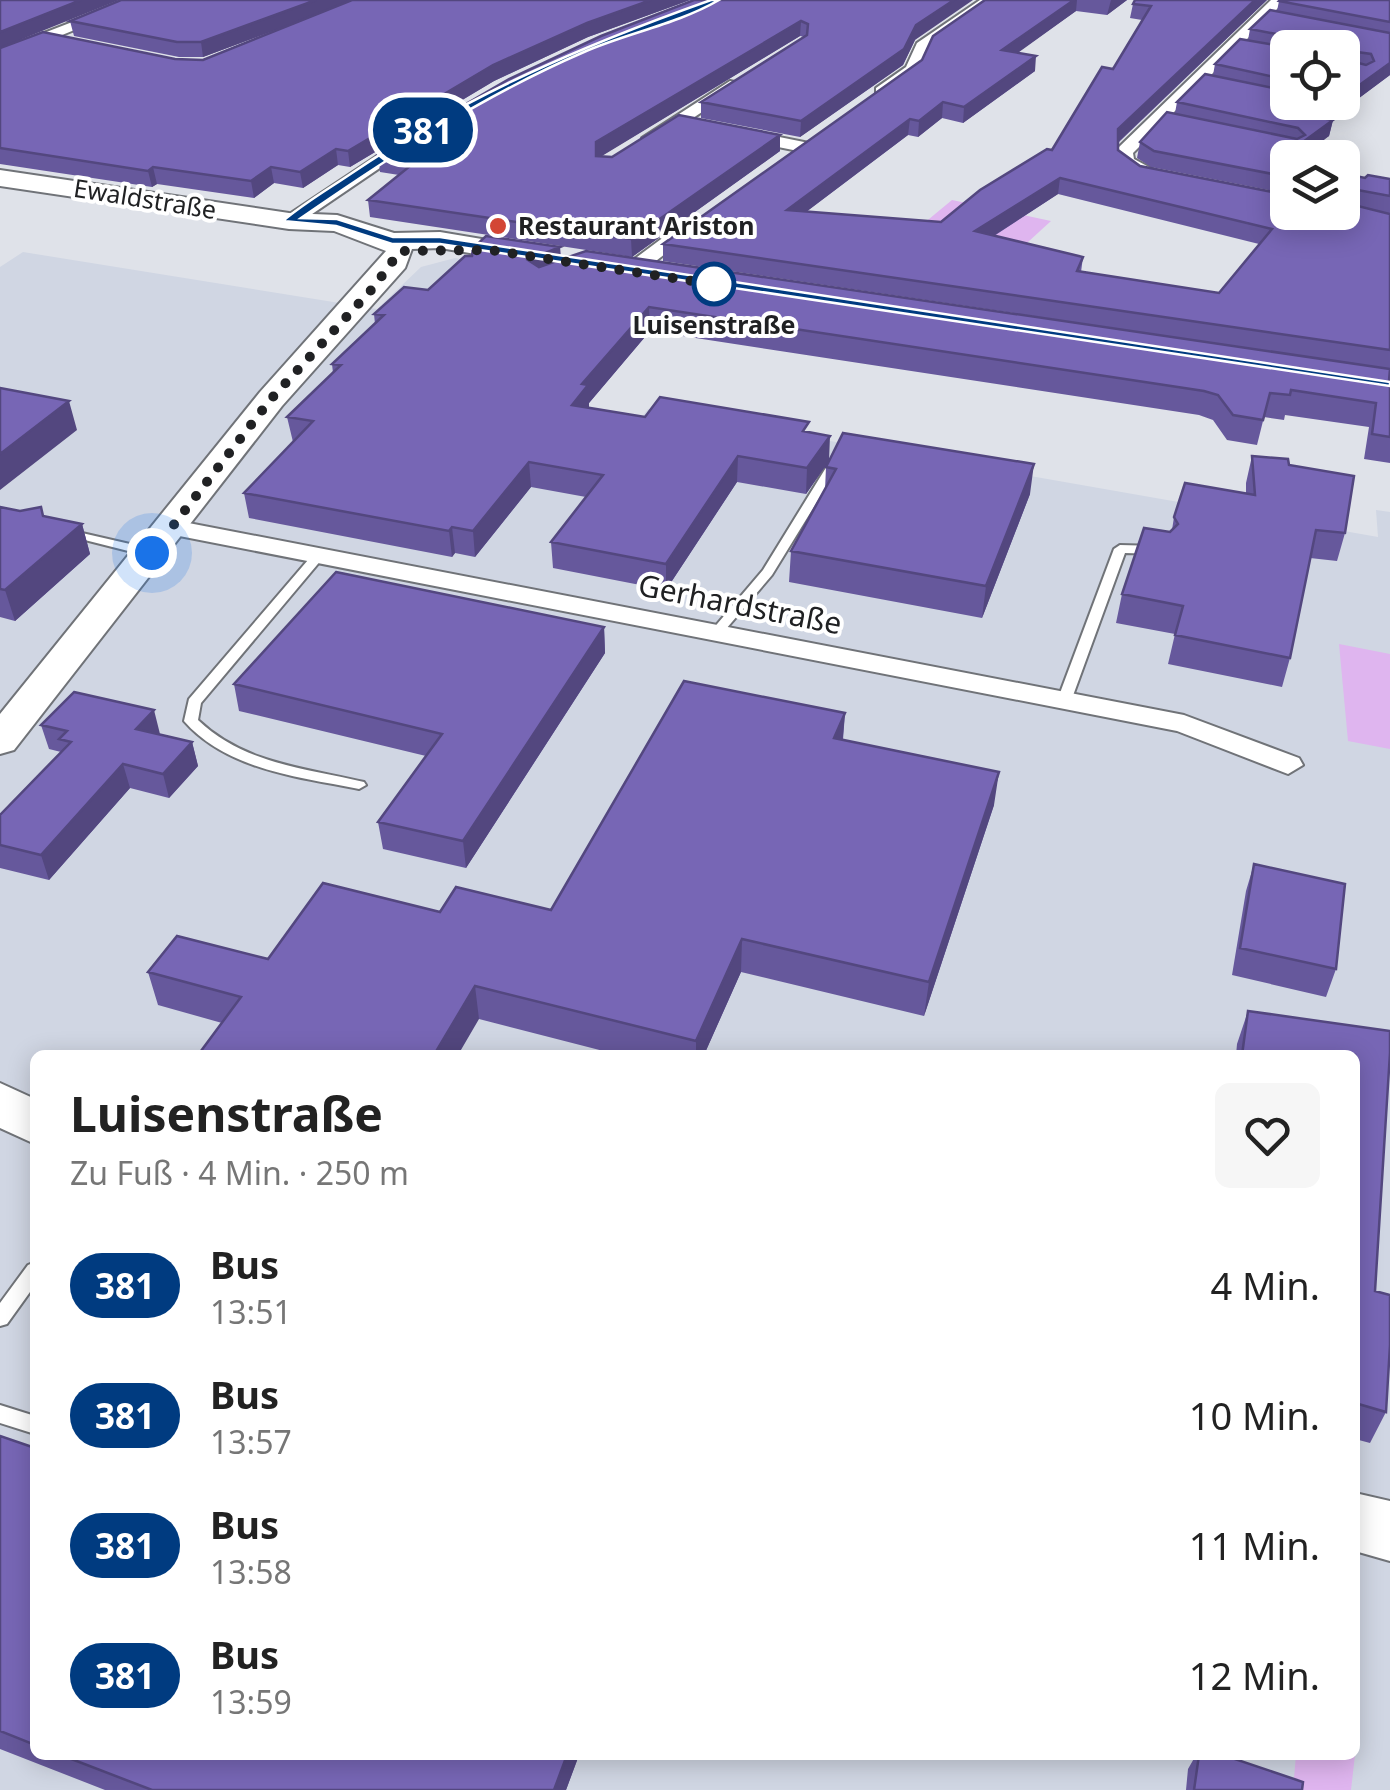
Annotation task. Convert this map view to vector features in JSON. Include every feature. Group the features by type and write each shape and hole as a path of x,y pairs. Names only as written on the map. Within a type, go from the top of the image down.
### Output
{"street":[{"path":"0,55 142,0"},
{"path":"866,102 913,69 922,46 990,0"},
{"path":"1180,183 1144,174 1125,162 1124,152 1243,49 1269,20 1279,0"},
{"path":"45,38 83,46"},
{"path":"634,148 754,73"},
{"path":"677,122 811,141 787,158"},
{"path":"289,221 428,128"},
{"name":"Ewaldstraße","path":"0,178 289,221 387,247 561,260"},
{"path":"632,270 722,204"},
{"path":"6,723 163,540 234,445 344,315 370,261 387,247"},
{"path":"596,265 667,276"},
{"name":"Gerhardstraße","path":"163,540 318,556 1184,724 1288,765"},
{"path":"0,1103 30,1121"},
{"path":"1360,1523 1390,1531"}],"lane":[{"path":"716,633 768,572 834,466"},
{"path":"56,530 163,540"},
{"path":"1064,701 1120,550 1127,546 1163,550"},
{"path":"318,556 194,702 191,721 203,736 262,762 360,786"},
{"path":"0,1318 30,1277"},
{"path":"0,1414 30,1424"}],"shaded area":[{"path":"952,200 1051,221 1015,254 923,224"},
{"path":"23,252 377,309 421,267 455,258 592,279 489,388 641,418 648,409 1378,537 1376,510 1390,512 1390,1790 0,1790 0,267"},
{"path":"1339,644 1390,654 1390,749 1348,741"},
{"path":"1296,1760 1354,1760 1351,1790 1293,1790"}],"building":[{"path":"0,0 81,0 0,32"},
{"path":"121,0 316,0 201,42 177,42 70,21"},
{"path":"352,0 651,0 587,23 493,65 348,151 336,149 300,172 271,167 251,181 153,167 148,171 0,148 0,48 43,32 175,59 203,60"},
{"path":"694,0 954,0 916,25 904,49 801,121 701,102 807,35 808,24 801,21 596,142 596,156 612,157 679,115 780,135 631,239 368,200 415,162 378,155 509,79 601,36"},
{"path":"985,0 1074,0 1002,50 1036,56 964,107 943,102 919,121 910,119 787,210 941,222 980,190 1047,149 1052,150 1102,67 1113,69 1151,6 1133,4 1135,0 1255,0 1118,129 1118,150 1140,166 1270,191 1270,229 1060,178 975,231 1083,257 1077,271 1219,293 1271,230 1360,230 1360,206 1390,214 1390,350 663,244 922,60 933,36"},
{"path":"1390,0 1390,22 1279,1"},
{"path":"1270,10 1390,33 1390,63 1360,85 1360,63 1374,61 1371,54 1360,52 1360,30 1270,33 1250,29"},
{"path":"1240,39 1270,44 1270,76 1215,64"},
{"path":"1205,74 1270,87 1270,120 1333,120 1306,140 1270,140 1270,174 1154,151 1140,142 1167,112 1297,139 1305,135 1298,128 1177,102"},
{"path":"1360,177 1390,179 1390,196 1360,190"},
{"path":"486,236 560,247 528,260 539,267 586,251 1390,369 1390,437 1372,434 1376,403 1291,390 1290,395 1270,393 1263,420 1233,415 1218,395 1204,391 649,307 582,384 588,385 572,405 645,417 660,397 809,422 803,431 830,436 807,468 738,456 666,564 551,542 603,475 529,462 473,531 452,527 449,531 244,493 313,421 287,417 341,365 332,364 384,315 374,314 404,287 428,290 465,256 472,256 473,248"},
{"path":"0,388 69,401 0,454"},
{"path":"843,433 1034,464 986,586 791,551 836,469 826,467"},
{"path":"1252,456 1288,459 1289,465 1354,476 1345,533 1316,530 1290,658 1175,635 1183,606 1122,594 1144,528 1170,532 1178,524 1174,517 1185,483 1255,495"},
{"path":"0,507 20,511 41,507 43,516 82,524 5,590 0,589"},
{"path":"336,572 604,627 463,841 378,822 442,734 234,684"},
{"path":"684,681 845,713 834,738 999,772 929,982 742,939 696,1041 475,986 437,1050 202,1050 241,997 148,972 177,936 268,959 323,883 440,912 456,887 551,910"},
{"path":"74,692 154,710 136,729 192,742 163,774 123,764 41,855 0,845 0,815 71,742 59,739 67,731 41,725"},
{"path":"1254,864 1345,884 1336,969 1240,948"},
{"path":"1248,1011 1390,1031 1375,1291 1390,1295 1386,1412 1360,1404 1360,1050 1243,1050"},
{"path":"0,1436 30,1446 30,1743 0,1731"},
{"path":"74,1760 565,1760 554,1790 152,1790"},
{"path":"1198,1760 1238,1760 1303,1782 1302,1790 1194,1790"}],"bus line":[{"name":"381","path":"714,0 581,50 489,94 340,183 289,221 337,223 392,241 440,240 869,308 1390,382"}],"place":[{"name":"Restaurant Ariston","path":"498,226"},
{"name":"Luisenstraße","path":"714,284"}],"route":[{"path":"152,553 271,399 344,315 373,288 400,251 490,250 718,285 714,284"}]}
